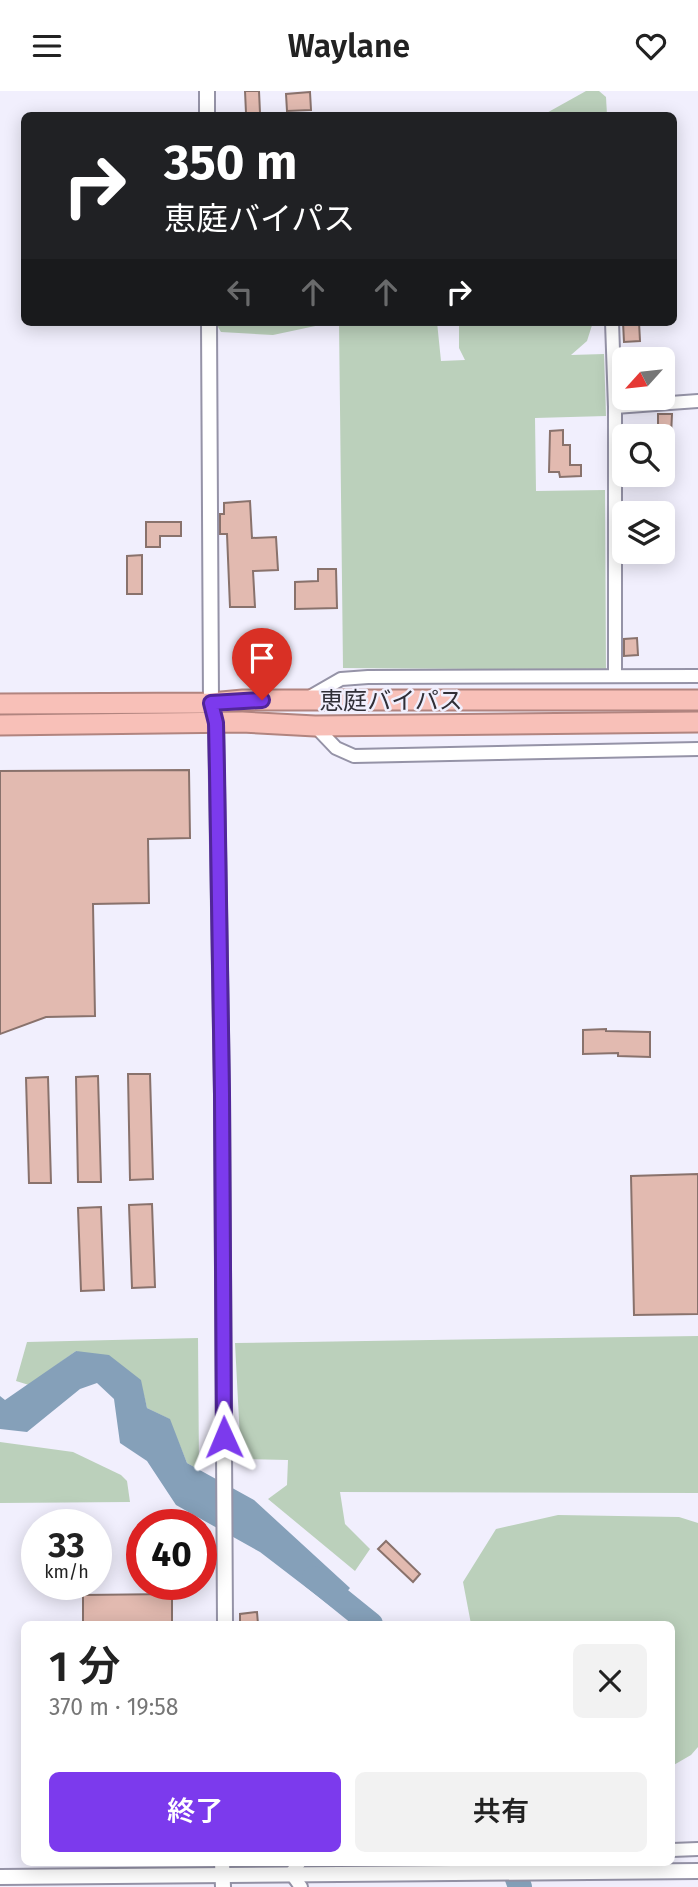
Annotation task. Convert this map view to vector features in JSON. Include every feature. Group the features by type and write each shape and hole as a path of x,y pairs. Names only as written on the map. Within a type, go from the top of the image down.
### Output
{"highway":[{"name":"恵庭バイパス","path":"0,704 211,703 243,700 698,700"},
{"name":"恵庭バイパス","path":"0,725 216,723 315,726 698,722"}],"street":[{"path":"207,91 207,112"},
{"path":"209,326 211,703 216,723 222,1094 225,1621"},
{"path":"612,326 613,347"},
{"path":"676,403 698,401"},
{"path":"615,410 615,676"},
{"path":"302,701 341,679 698,676"},
{"path":"315,726 336,748 354,756 698,749"},
{"path":"675,1850 698,1849"},
{"path":"295,1868 301,1887"},
{"path":"0,1877 222,1875 295,1868 366,1874 698,1871"}],"green space":[{"path":"586,91 599,91 606,97 607,112 548,112"},
{"path":"217,326 315,326 273,335 221,332"},
{"path":"339,326 437,326 441,361 465,360 459,348 459,326 592,326 587,341 571,355 604,354 606,416 535,418 536,491 605,490 606,670 343,668"},
{"path":"698,1336 698,1493 340,1492 345,1524 370,1549 355,1571 268,1499 287,1485 288,1460 241,1459 235,1343"},
{"path":"198,1338 199,1470 187,1463 169,1419 147,1408 140,1380 76,1351 29,1385 16,1381 27,1342"},
{"path":"0,1442 73,1452 121,1475 127,1481 130,1502 0,1503"},
{"path":"558,1515 679,1517 698,1523 698,1747 691,1755 675,1764 675,1621 470,1621 463,1582 496,1529"}],"water":[{"path":"76,1351 109,1355 141,1380 147,1408 170,1419 187,1463 254,1500 350,1588 333,1608 260,1552 217,1528 217,1509 183,1509 176,1505 147,1461 120,1443 114,1399 97,1383 80,1389 27,1432 0,1429 0,1396 5,1400"}],"building":[{"path":"245,91 259,91 260,112 246,112"},
{"path":"310,92 311,110 287,111 286,94"},
{"path":"623,326 639,326 640,341 624,342"},
{"path":"658,414 672,414 672,424 658,424"},
{"path":"563,430 563,445 570,445 570,465 581,465 581,476 560,477 559,472 549,472 550,431"},
{"path":"250,501 252,538 276,537 278,570 253,571 255,607 230,607 227,534 220,534 220,514 224,514 224,503"},
{"path":"146,522 181,522 181,536 160,536 160,547 146,547"},
{"path":"142,555 142,594 127,594 127,556"},
{"path":"318,569 336,569 337,608 295,609 295,582 318,581"},
{"path":"637,638 638,655 624,656 624,639"},
{"path":"189,770 190,838 148,839 149,903 93,904 95,1016 46,1017 0,1034 0,771"},
{"path":"583,1030 650,1032 650,1057 618,1056 618,1053 583,1054"},
{"path":"128,1074 150,1074 153,1179 130,1180"},
{"path":"98,1076 101,1182 78,1182 76,1077"},
{"path":"48,1077 51,1183 29,1183 26,1078"},
{"path":"698,1174 698,1314 634,1315 631,1176"},
{"path":"152,1204 155,1287 132,1288 129,1205"},
{"path":"101,1207 104,1290 81,1291 78,1208"},
{"path":"386,1541 420,1574 413,1582 378,1549"},
{"path":"112,1595 126,1595 126,1600 172,1600 172,1621 83,1621 83,1600 112,1600"},
{"path":"257,1612 258,1621 240,1621 240,1614"}],"waterway":[{"path":"314,1578 367,1621"},
{"path":"512,1866 520,1887"}],"route":[{"path":"224,1437 217,771 216,723 211,703 262,700"}]}
